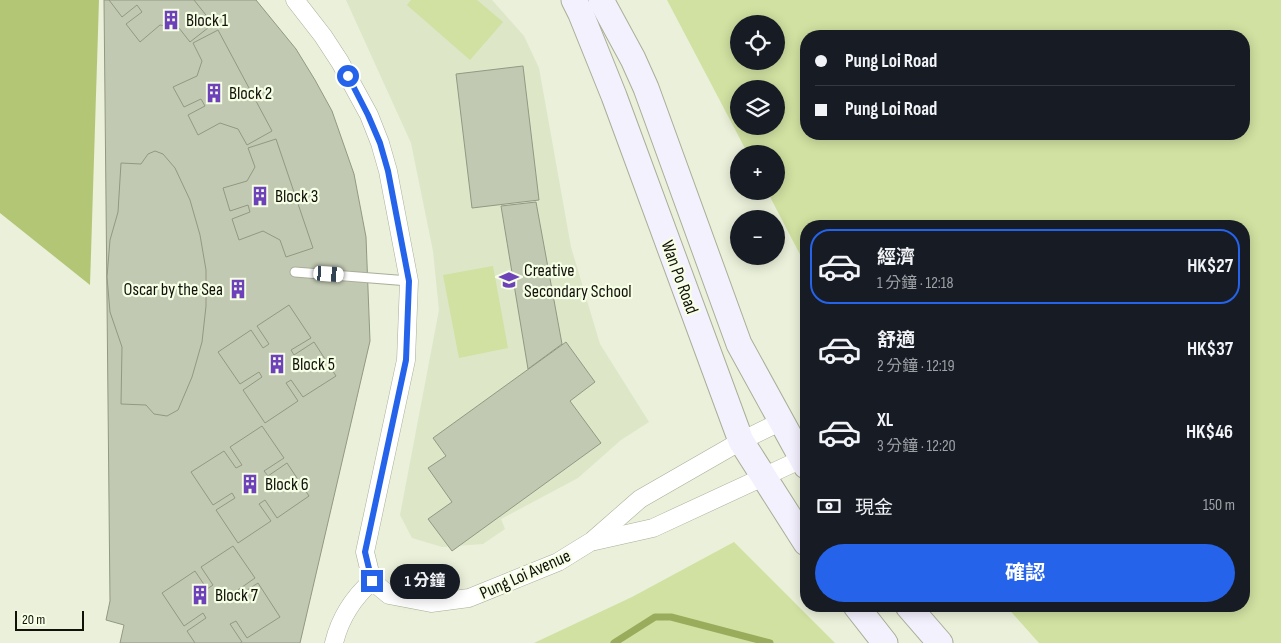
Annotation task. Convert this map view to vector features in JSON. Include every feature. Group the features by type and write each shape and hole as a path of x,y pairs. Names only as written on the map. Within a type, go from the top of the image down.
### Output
{"main road":[{"name":"Wan Po Road","path":"574,0 614,96 741,441 800,534"},
{"name":"Wan Po Road","path":"601,0 633,59 646,88 739,344 800,455"},
{"path":"861,612 885,643"},
{"path":"913,612 940,643"}],"street":[{"path":"295,0 323,36 356,89 377,136 388,171 409,281 406,360 365,552 372,581 358,593 346,611 334,643"},
{"name":"Pung Loi Avenue","path":"372,581 388,595 431,603 470,598 558,562 592,541 640,499 741,441 782,421"},
{"name":"Pung Loi Avenue","path":"592,541 654,528 764,477 800,464"}],"lane":[{"path":"295,272 409,281"}],"shaded area":[{"name":"Creative Secondary School","path":"346,0 492,0 524,36 539,68 571,247 600,344 649,422 621,440 578,478 501,519 505,529 483,544 442,547 412,538 400,515 439,310 433,251 411,143"}],"green space":[{"path":"0,0 99,0 90,285 0,213"},
{"path":"411,0 477,0 503,22 470,60 407,5"},
{"path":"667,0 1281,0 1281,643 1039,643 1011,612 1250,612 1250,220 800,220 800,254 785,226 785,210 777,210 772,200 785,200 785,145 743,145 738,135 785,135 785,80 730,80 730,120"},
{"path":"493,266 508,348 459,358 443,275"},
{"path":"734,542 800,608 800,612 804,612 835,643 534,643 632,597"}],"building":[{"name":"Oscar by the Sea","path":"104,0 256,0 296,49 315,80 332,111 354,174 366,237 370,341 300,643 120,643 124,625 106,620 110,601"},
{"name":"Block 1","path":"109,0 194,0 213,24 190,42 179,28 160,25 140,42 126,24 142,12 137,5 122,17"},
{"name":"Block 2","path":"218,30 272,131 247,145 238,129 220,123 198,135 188,115 205,106 201,99 184,107 173,87 197,76 202,61 193,43"},
{"path":"523,66 539,200 472,208 456,74"},
{"name":"Block 3","path":"276,139 313,248 286,257 280,240 263,231 239,240 232,219 250,212 248,205 230,211 223,188 247,181 255,167 248,148"},
{"path":"155,151 163,154 175,168 190,200 200,235 206,270 206,306 202,342 192,377 178,410 167,416 154,414 146,405 121,404 122,347 110,312 107,277 110,240 118,212 121,163 141,164 148,154"},
{"path":"536,202 562,344 528,369 501,206"},
{"name":"Block 5","path":"289,305 311,338 291,350 294,355 314,342 336,376 303,397 291,380 286,383 298,401 265,423 243,390 262,377 259,372 240,384 218,352 251,330 263,348 269,344 257,326"},
{"path":"566,342 595,382 570,401 601,443 452,551 428,519 452,502 428,468 446,456 433,438"},
{"name":"Block 6","path":"262,426 284,458 264,471 268,476 287,463 309,496 277,518 265,500 259,504 271,521 238,543 216,510 235,498 232,493 213,505 191,472 224,451 236,468 242,465 230,447"},
{"name":"Block 7","path":"233,546 255,578 235,592 238,596 258,583 280,617 247,638 236,621 230,624 242,642 240,643 195,643 187,631 206,618 203,613 184,626 162,593 195,571 207,589 213,585 201,567"}],"waterway":[{"path":"614,643 655,617 671,617 770,643"}],"place":[{"name":"Block 1","path":"171,20"},
{"name":"Block 2","path":"214,93"},
{"name":"Block 3","path":"260,196"},
{"name":"Creative Secondary School","path":"509,280"},
{"name":"Oscar by the Sea","path":"238,289"},
{"name":"Block 5","path":"277,364"},
{"name":"Block 6","path":"250,484"},
{"name":"Block 7","path":"200,595"}],"route":[{"path":"348,76 356,89 380,143 388,171 409,281 406,360 365,552 372,581"}]}
